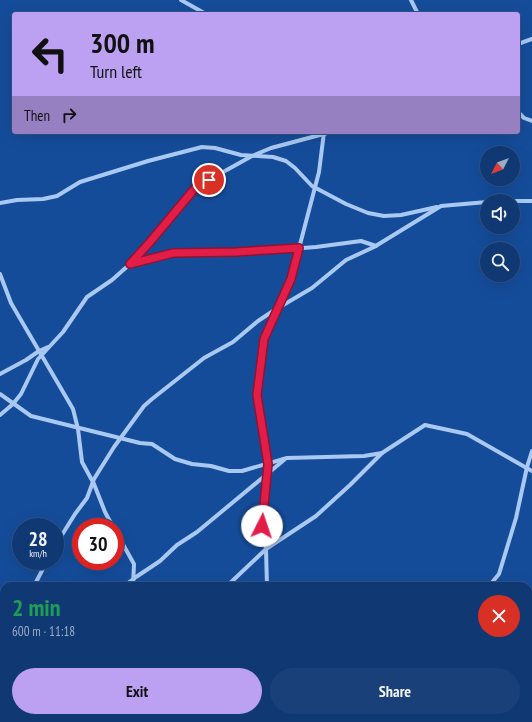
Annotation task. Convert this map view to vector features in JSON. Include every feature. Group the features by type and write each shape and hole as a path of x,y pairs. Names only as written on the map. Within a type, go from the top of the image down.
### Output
{"street":[{"path":"181,0 202,12"},
{"path":"411,0 417,12"},
{"path":"520,43 532,39"},
{"path":"520,114 524,118 532,121"},
{"path":"0,415 14,404 21,394 38,359 63,332 87,297 112,280 130,264 196,187 252,156 271,148 320,134"},
{"path":"267,582 266,549 262,526 268,464 257,395 264,339 291,279 319,172 323,134"},
{"path":"0,202 42,199 57,196 80,182 148,161 202,147 215,148 242,155 273,157 286,161 315,188 346,204 368,213 384,216 401,215 441,206 480,203"},
{"path":"520,201 532,201"},
{"path":"64,532 87,498 93,482 121,438 144,406 152,399 204,358 233,342 258,321 312,288 346,260 376,246 441,206"},
{"path":"130,264 173,253 236,252 299,248 361,241 376,246"},
{"path":"0,274 10,303 73,409 82,462 93,482 108,518"},
{"path":"0,374 50,346"},
{"path":"0,394 31,416 152,444 175,459 229,471 242,471 286,458 364,456 382,453"},
{"path":"231,582 266,549 316,516 382,453 425,425 467,434 532,471"},
{"path":"492,582 499,574 516,518 532,451"},
{"path":"129,582 160,561 178,545 197,532 286,458"},
{"path":"124,546 134,564 134,582"},
{"path":"36,582 42,570"}],"route":[{"path":"209,180 196,187 130,264 173,253 236,252 299,248 291,279 264,339 257,395 268,464 262,526"}]}
